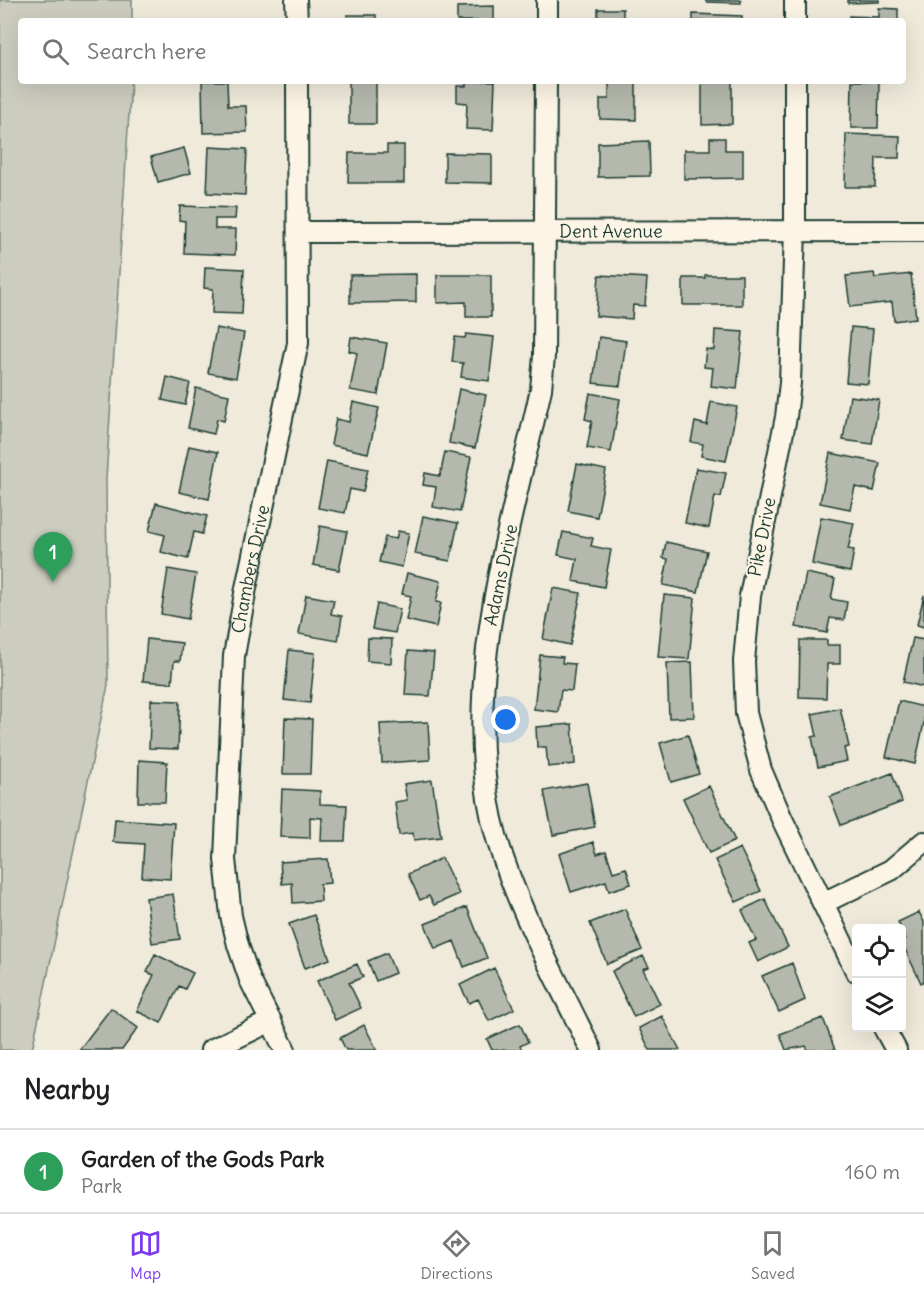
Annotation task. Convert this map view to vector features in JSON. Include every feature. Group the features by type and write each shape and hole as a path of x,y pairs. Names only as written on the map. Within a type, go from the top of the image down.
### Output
{"street":[{"path":"296,0 297,18"},
{"path":"547,0 547,18"},
{"path":"795,0 795,18"},
{"name":"Chambers Drive","path":"285,1050 250,980 236,935 228,897 225,859 234,656 246,588 298,343 297,84"},
{"name":"Adams Drive","path":"546,84 544,357 541,389 488,641 482,704 484,770 497,839 511,879 525,915 591,1050"},
{"name":"Pike Drive","path":"795,84 795,230 790,383 750,596 744,686 746,713 761,770 782,819 852,963"},
{"name":"Dent Avenue","path":"299,232 545,229 924,231"},
{"path":"823,903 891,870 924,842"},
{"path":"211,1050 271,1021"},
{"path":"887,1032 896,1050"}],"shaded area":[{"path":"0,0 132,0 132,18 18,18 18,84 131,84 106,479 108,685 32,1050 0,1050"}],"building":[{"path":"706,0 741,0 741,3 706,2"},
{"path":"848,0 879,0 879,2 848,3"},
{"path":"494,6 494,18 457,18 457,7"},
{"path":"879,8 898,9 898,18 849,18 849,16 879,17"},
{"path":"598,9 623,9 623,18 598,18"},
{"path":"693,14 742,16 742,18 693,18"},
{"path":"347,15 376,15 376,18 347,18"},
{"path":"202,84 227,84 228,106 246,106 247,132 203,133"},
{"path":"349,84 376,84 376,124 349,124"},
{"path":"466,84 495,84 493,130 466,129 467,103 457,102 457,86 466,86"},
{"path":"609,84 636,84 636,120 600,119 600,99 609,99"},
{"path":"702,84 732,84 732,124 702,125"},
{"path":"852,84 879,84 878,128 851,128"},
{"path":"846,134 900,136 899,158 876,158 875,187 845,187"},
{"path":"710,138 725,138 725,150 743,150 743,178 684,179 684,150 710,150"},
{"path":"649,141 650,176 598,177 598,143"},
{"path":"387,145 404,145 404,183 348,183 349,153 387,153"},
{"path":"209,147 247,149 245,195 207,193"},
{"path":"184,148 191,173 158,182 151,157"},
{"path":"445,153 492,154 492,183 445,182"},
{"path":"180,206 236,208 235,219 215,219 215,229 236,229 235,255 184,253 185,221 179,220"},
{"path":"205,267 244,269 242,314 212,313 213,289 204,288"},
{"path":"874,273 875,278 911,274 916,318 894,321 892,302 850,307 846,276"},
{"path":"416,274 416,302 350,303 350,275"},
{"path":"437,275 491,275 491,317 466,317 466,302 437,303"},
{"path":"599,275 647,278 645,306 633,305 632,319 596,316"},
{"path":"705,275 742,275 742,305 683,305 683,278 705,278"},
{"path":"851,327 873,329 868,384 846,382"},
{"path":"216,328 244,333 236,378 208,373"},
{"path":"715,330 743,332 737,389 711,386 713,368 704,367 706,349 714,350"},
{"path":"466,334 494,337 489,381 461,377 463,363 452,362 455,337 465,338"},
{"path":"351,337 387,343 378,395 350,390 357,353 349,351"},
{"path":"599,337 626,341 620,386 593,383"},
{"path":"167,377 190,383 185,405 162,400"},
{"path":"196,388 229,395 224,421 217,419 214,434 188,428"},
{"path":"459,389 486,395 475,448 449,443"},
{"path":"590,393 620,399 611,452 587,448 592,421 585,419"},
{"path":"850,396 879,400 872,444 843,440"},
{"path":"353,402 379,408 368,453 331,445 336,419 349,422"},
{"path":"711,402 737,407 726,461 701,456 703,444 691,442 695,422 707,425"},
{"path":"189,446 218,452 209,499 179,492"},
{"path":"445,452 471,457 460,512 433,507 436,487 423,485 425,473 440,476"},
{"path":"830,453 880,463 874,491 855,487 850,509 820,503"},
{"path":"327,461 368,469 363,492 350,489 345,513 318,508"},
{"path":"577,464 606,470 597,517 568,511"},
{"path":"696,468 726,473 721,497 715,496 709,528 685,523"},
{"path":"156,503 207,516 202,534 194,532 188,559 161,552 165,535 149,531"},
{"path":"423,516 458,523 450,561 415,554"},
{"path":"821,517 854,523 848,549 854,550 850,572 812,564"},
{"path":"320,526 347,531 339,570 313,565"},
{"path":"398,531 409,533 402,567 379,562 385,537 396,539"},
{"path":"563,532 593,538 591,546 611,550 604,587 573,581 577,559 558,555"},
{"path":"666,542 707,551 698,592 663,585 668,559 663,558"},
{"path":"168,569 196,574 188,619 161,614"},
{"path":"407,573 441,581 436,602 441,603 436,627 406,620 411,596 402,594"},
{"path":"806,573 835,579 831,599 847,602 844,620 830,618 827,633 796,627"},
{"path":"553,588 581,593 570,645 543,639"},
{"path":"306,595 334,600 331,614 342,616 338,641 299,634"},
{"path":"664,595 695,598 689,659 658,657"},
{"path":"924,595 924,627 917,625"},
{"path":"377,604 400,609 395,633 372,629"},
{"path":"368,638 392,639 391,663 367,661"},
{"path":"913,638 924,640 924,687 903,682"},
{"path":"147,639 182,643 180,661 174,661 172,683 143,681"},
{"path":"800,640 827,640 827,645 840,645 840,664 827,664 826,698 799,697"},
{"path":"289,650 315,653 310,703 284,700"},
{"path":"408,651 434,653 430,696 405,695"},
{"path":"540,655 563,657 562,663 575,664 572,691 561,690 558,712 534,709"},
{"path":"692,662 694,717 669,718 667,663"},
{"path":"151,700 180,701 178,749 149,748"},
{"path":"899,701 924,707 924,723 915,764 886,757"},
{"path":"840,708 849,747 844,748 847,761 818,767 812,737 817,736 812,714"},
{"path":"285,718 312,719 310,774 283,774"},
{"path":"428,722 430,760 382,763 380,724"},
{"path":"572,724 575,764 548,767 546,747 537,747 536,727"},
{"path":"688,735 699,774 671,782 660,743"},
{"path":"139,760 167,762 165,802 138,802"},
{"path":"892,773 902,802 841,825 830,797"},
{"path":"432,780 441,837 414,840 413,833 399,835 395,802 407,800 404,784"},
{"path":"587,783 595,827 553,835 544,791"},
{"path":"709,786 735,841 709,853 683,798"},
{"path":"282,789 320,791 320,804 347,805 345,841 321,841 322,818 310,817 310,838 280,837"},
{"path":"115,819 174,823 170,879 142,877 144,844 113,842"},
{"path":"593,842 597,854 606,851 613,872 626,868 631,884 609,891 606,881 571,892 559,854"},
{"path":"740,848 761,891 736,902 715,860"},
{"path":"442,858 459,894 434,905 429,896 420,900 408,874"},
{"path":"328,859 330,883 320,884 321,901 293,903 292,883 282,884 280,862"},
{"path":"173,894 180,939 152,943 146,898"},
{"path":"765,899 788,947 758,962 749,943 756,940 742,910"},
{"path":"467,907 487,958 464,967 454,941 435,949 425,924"},
{"path":"625,909 642,950 607,964 590,923"},
{"path":"919,912 924,922 924,981 921,983 906,951 906,924 898,922"},
{"path":"314,915 330,959 305,968 289,924"},
{"path":"387,953 395,973 376,981 368,961"},
{"path":"155,954 193,973 185,989 179,986 161,1023 137,1011 154,975 147,972"},
{"path":"643,956 649,967 643,969 660,1004 634,1017 612,971"},
{"path":"792,963 805,1000 779,1012 762,976"},
{"path":"357,964 363,977 349,983 361,1008 335,1020 317,981"},
{"path":"494,968 514,1009 489,1021 478,999 469,1003 460,985"},
{"path":"111,1008 138,1028 122,1050 79,1050"},
{"path":"662,1016 680,1050 650,1050 639,1028"},
{"path":"823,1018 835,1050 808,1050 806,1046 786,1050 780,1034"},
{"path":"520,1024 528,1042 520,1046 522,1050 492,1050 487,1039"},
{"path":"364,1025 377,1050 346,1050 340,1038"}],"place":[{"name":"Garden of the Gods Park","path":"53,582"}]}
